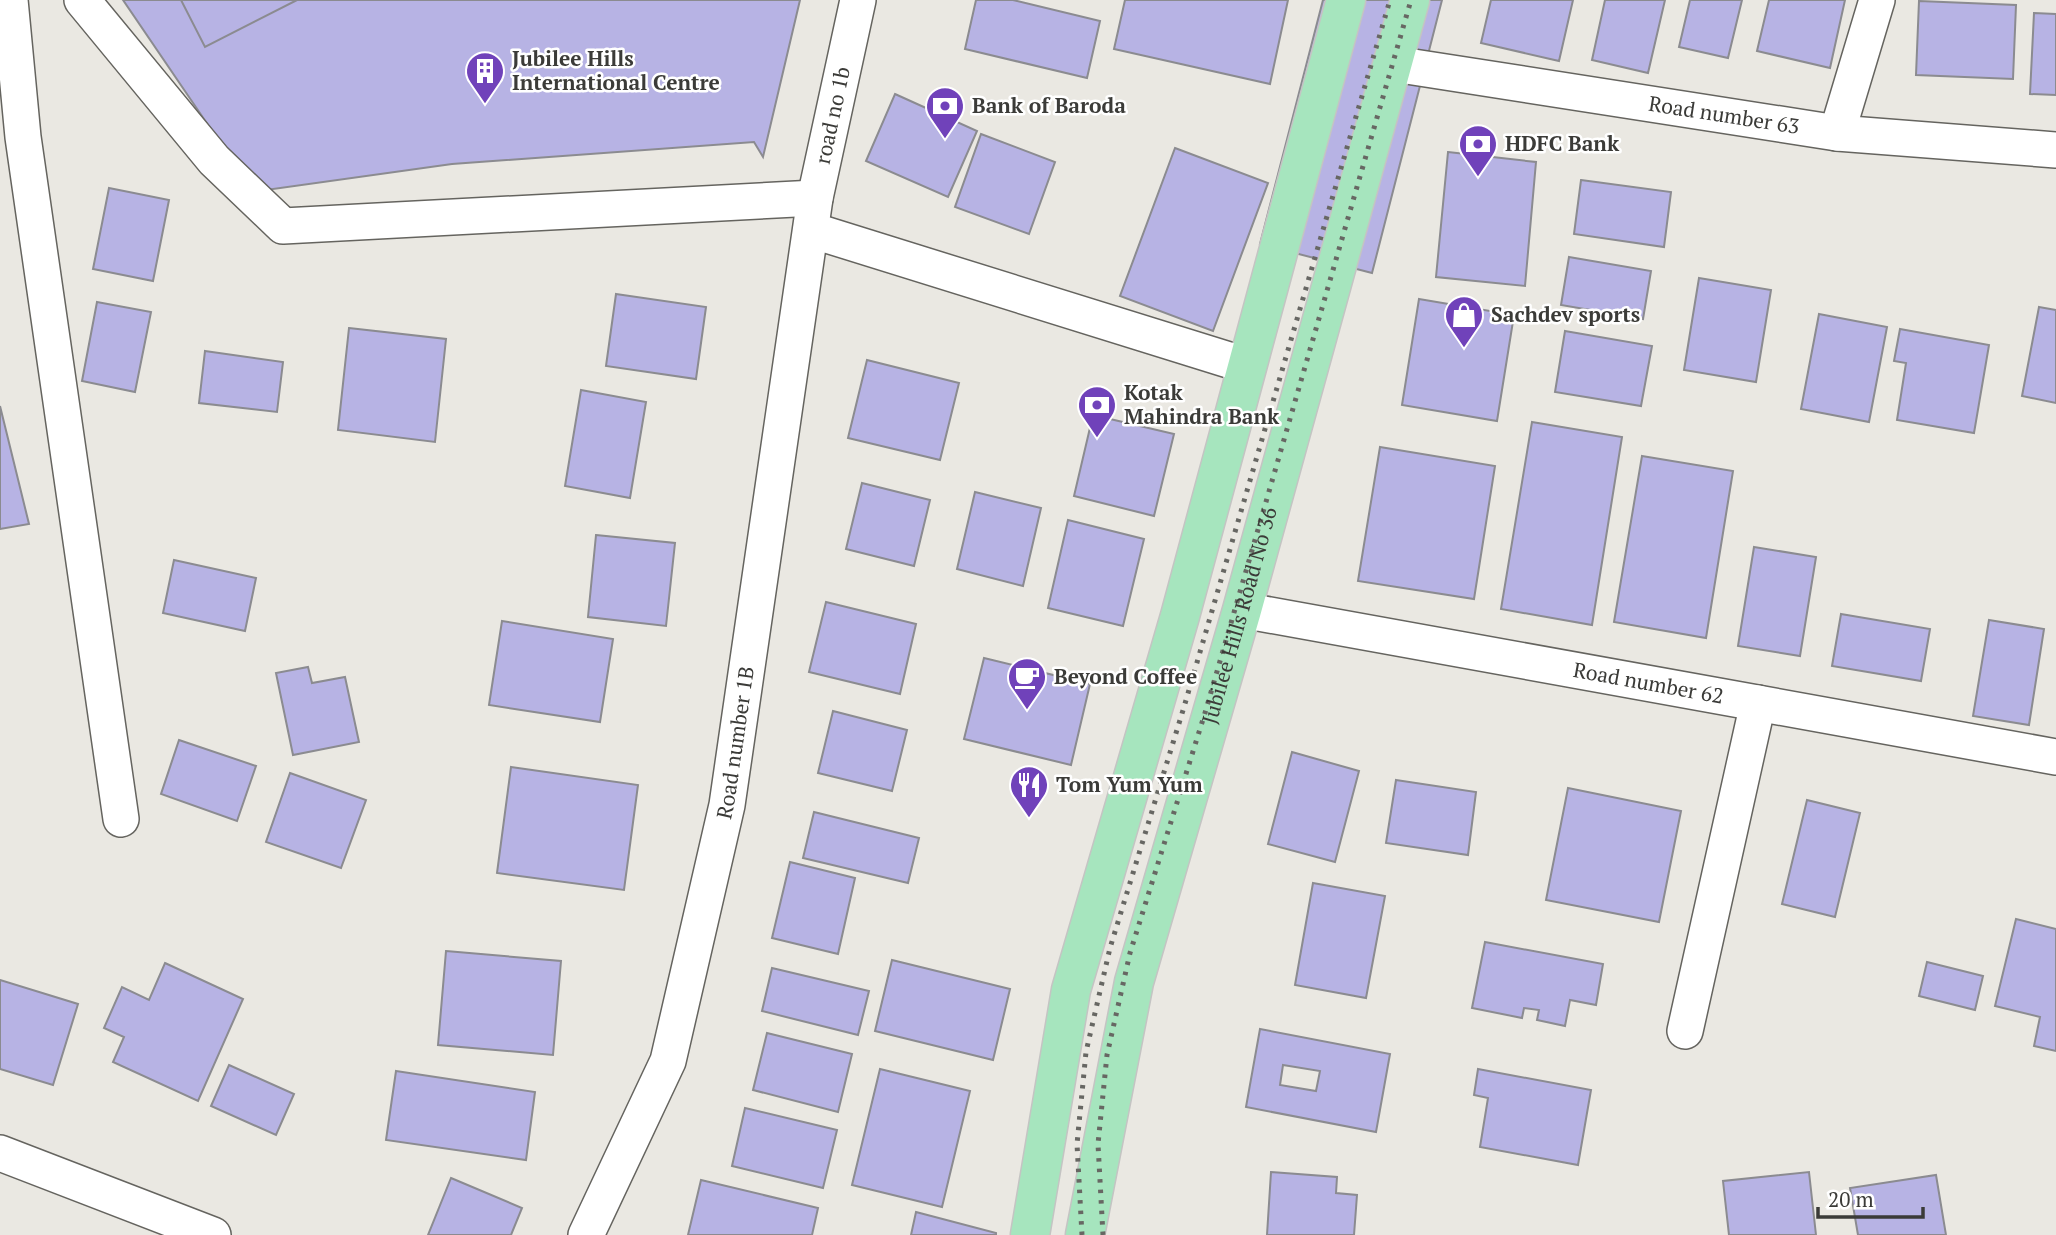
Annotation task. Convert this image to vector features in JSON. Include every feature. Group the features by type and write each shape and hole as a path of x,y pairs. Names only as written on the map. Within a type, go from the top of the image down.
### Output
{"main road":[{"path":"1030,1235 1071,990 1248,366 1346,0"},
{"name":"Jubilee Hills Road No 36","path":"1085,1235 1134,982 1242,610 1410,0"},
{"path":"1269,286 1310,359"},
{"path":"1103,878 1158,896"}],"street":[{"path":"10,0 23,137 121,818"},
{"path":"82,0 215,160 283,226 813,214 1248,366"},
{"name":"road no 1b","path":"813,214 858,0"},
{"path":"1837,133 1877,0"},
{"name":"Road number 63","path":"1394,64 1837,133 2056,150"},
{"name":"Road number 1B","path":"586,1235 668,1061 724,819 813,214"},
{"name":"Road number 62","path":"1242,610 2056,757"},
{"path":"1685,1031 1758,703"},
{"path":"0,1153 200,1233"}],"building":[{"name":"Jubilee Hills International Centre","path":"123,0 800,0 763,157 754,142 452,164 259,191 223,147"},
{"path":"181,0 297,0 205,47"},
{"path":"976,0 1013,0 1100,21 1087,78 965,49"},
{"path":"1125,0 1288,0 1270,84 1114,49"},
{"path":"1323,0 1442,0 1372,273 1260,244"},
{"path":"1491,0 1573,0 1559,61 1481,43"},
{"path":"1605,0 1665,0 1648,73 1592,60"},
{"path":"1690,0 1742,0 1728,58 1679,47"},
{"path":"1769,0 1845,0 1830,68 1757,51"},
{"path":"1919,1 2016,5 2013,79 1916,75"},
{"path":"2034,13 2056,14 2056,95 2030,94"},
{"path":"895,94 977,131 948,197 866,161"},
{"path":"981,134 1055,162 1029,234 955,207"},
{"path":"1175,148 1268,183 1213,331 1120,296"},
{"path":"1448,152 1536,162 1525,286 1436,277"},
{"path":"1581,180 1671,192 1664,247 1574,234"},
{"path":"109,188 169,200 153,281 93,269"},
{"path":"1569,257 1651,271 1643,319 1561,305"},
{"path":"1699,278 1771,290 1756,382 1684,370"},
{"path":"616,294 706,307 696,379 606,366"},
{"path":"1419,299 1514,315 1497,421 1402,405"},
{"path":"97,302 151,312 135,392 82,381"},
{"path":"2039,307 2056,310 2056,403 2022,396"},
{"path":"1819,314 1887,327 1869,422 1801,409"},
{"path":"349,328 446,339 435,442 338,430"},
{"path":"1900,329 1989,345 1974,433 1897,420 1906,363 1894,361"},
{"path":"1565,331 1652,346 1641,406 1555,392"},
{"path":"205,351 283,362 277,412 199,403"},
{"path":"867,360 959,383 940,460 848,438"},
{"path":"581,390 646,402 630,498 565,486"},
{"path":"0,406 29,524 0,529"},
{"path":"1093,415 1174,434 1154,516 1074,496"},
{"path":"1532,422 1622,437 1592,625 1501,609"},
{"path":"1380,447 1495,466 1474,599 1358,581"},
{"path":"1642,456 1733,471 1706,638 1614,622"},
{"path":"862,483 930,500 914,566 846,549"},
{"path":"975,492 1041,508 1023,586 957,569"},
{"path":"1068,520 1144,539 1123,626 1048,608"},
{"path":"596,535 675,543 666,626 588,617"},
{"path":"1754,547 1816,557 1800,656 1738,646"},
{"path":"174,560 256,578 245,631 163,613"},
{"path":"826,602 916,624 900,694 809,672"},
{"path":"1841,614 1930,629 1921,681 1832,666"},
{"path":"1989,620 2044,629 2029,725 1973,716"},
{"path":"502,621 613,639 600,722 489,705"},
{"name":"Beyond Coffee","path":"984,658 1090,684 1071,765 964,739"},
{"path":"308,667 312,683 345,677 359,742 293,755 276,673"},
{"path":"833,711 907,730 892,791 818,773"},
{"path":"179,740 256,766 237,821 161,794"},
{"path":"1292,752 1359,771 1335,862 1268,844"},
{"path":"511,767 638,785 624,890 497,873"},
{"path":"290,773 366,800 341,868 266,842"},
{"path":"1396,780 1476,792 1468,855 1386,843"},
{"path":"1568,788 1681,811 1659,922 1546,900"},
{"path":"1807,800 1860,813 1835,917 1782,904"},
{"path":"814,812 919,838 908,883 803,858"},
{"path":"790,862 855,878 838,954 772,938"},
{"path":"1313,883 1385,896 1366,998 1295,985"},
{"path":"2016,919 2056,929 2056,1051 2034,1046 2040,1017 1995,1006"},
{"path":"1485,942 1603,964 1596,1005 1570,1000 1565,1026 1537,1020 1539,1010 1524,1008 1522,1018 1472,1008"},
{"path":"446,951 561,961 553,1055 438,1045"},
{"path":"892,960 1010,989 993,1060 875,1031"},
{"path":"1927,962 1983,976 1975,1010 1919,996"},
{"path":"165,963 243,999 198,1101 113,1062 124,1037 104,1028 122,987 149,1000"},
{"path":"772,968 869,991 858,1035 762,1011"},
{"path":"0,980 78,1004 53,1085 0,1069"},
{"path":"1260,1029 1390,1054 1376,1132 1246,1107","holes":["1283,1065 1320,1071 1316,1091 1280,1085"]},
{"path":"767,1033 852,1054 838,1112 753,1090"},
{"path":"229,1065 294,1094 276,1135 211,1106"},
{"path":"880,1069 970,1091 942,1207 852,1185"},
{"path":"1478,1069 1591,1090 1578,1165 1480,1147 1488,1098 1474,1095"},
{"path":"396,1071 535,1092 526,1160 386,1140"},
{"path":"745,1108 837,1130 823,1188 732,1166"},
{"path":"1271,1172 1337,1177 1336,1193 1357,1195 1354,1235 1267,1235"},
{"path":"1809,1172 1816,1235 1729,1235 1723,1181"},
{"path":"1936,1175 1946,1235 1858,1235 1850,1188"},
{"path":"451,1178 522,1208 511,1235 428,1235"},
{"path":"701,1180 818,1208 812,1235 688,1235"},
{"path":"916,1212 996,1233 996,1235 911,1235"}],"railway":[{"path":"1082,1235 1077,1144 1086,1052 1110,948 1184,707 1390,0"},
{"path":"1103,1235 1098,1144 1107,1055 1130,953 1205,713 1411,0"}],"place":[{"name":"Jubilee Hills International Centre","path":"485,105"},
{"name":"Bank of Baroda","path":"945,140"},
{"name":"HDFC Bank","path":"1478,178"},
{"name":"Sachdev sports","path":"1464,349"},
{"name":"Kotak Mahindra Bank","path":"1097,439"},
{"name":"Beyond Coffee","path":"1027,711"},
{"name":"Tom Yum Yum","path":"1029,819"}]}
